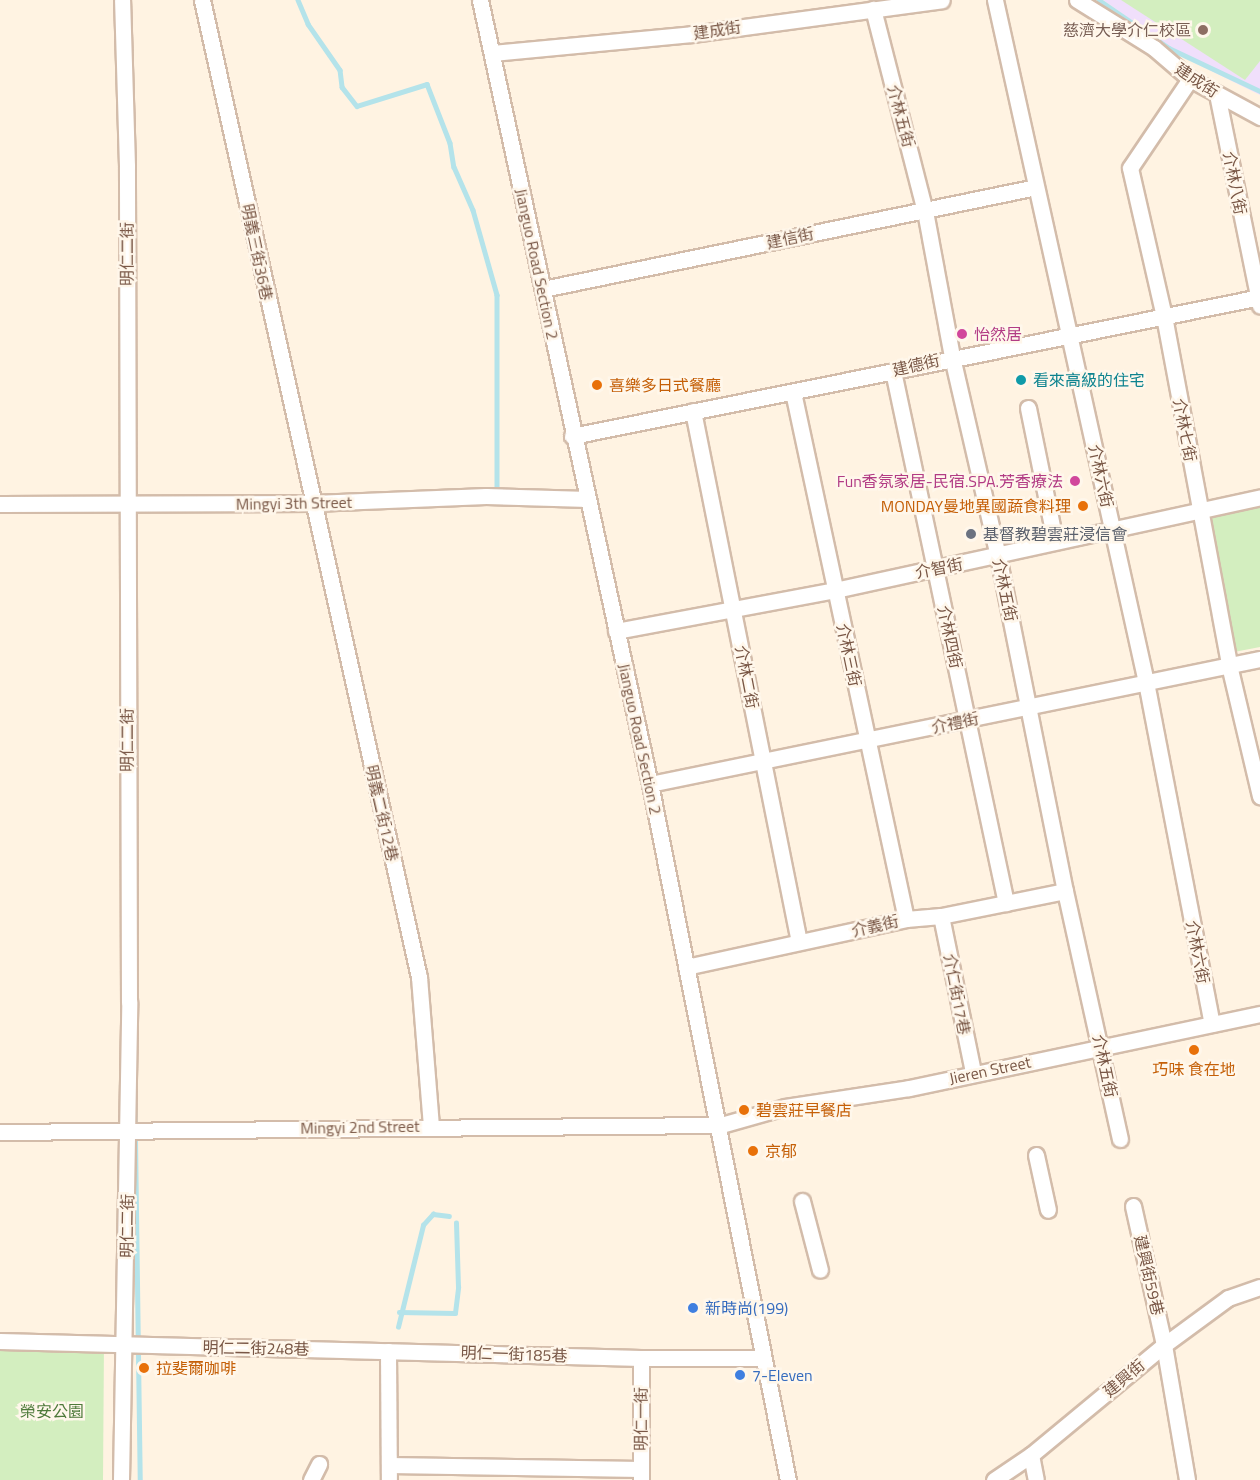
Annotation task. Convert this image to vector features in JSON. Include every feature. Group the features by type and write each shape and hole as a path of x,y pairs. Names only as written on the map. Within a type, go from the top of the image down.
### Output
{"street":[{"name":"明仁二街","path":"121,1480 128,1129 127,166 122,0"},
{"name":"明義三街36巷","path":"202,0 313,503"},
{"name":"Jianguo Road Section 2","path":"480,0 572,435 650,784 686,967 721,1125 761,1358 788,1480"},
{"name":"建成街","path":"492,53 693,34 942,0"},
{"name":"介林六街","path":"995,0 1071,333 1146,682 1212,1024"},
{"name":"建成街","path":"1077,0 1154,48 1190,79 1260,117"},
{"name":"介林五街","path":"873,9 925,211 952,357 998,556 1065,891 1120,1139"},
{"name":"介林七街","path":"1190,79 1130,168 1164,316 1229,665 1260,796"},
{"name":"介林八街","path":"1217,94 1259,300"},
{"name":"建信街","path":"543,290 1036,187"},
{"name":"建德街","path":"572,435 793,392 1071,333 1259,300"},
{"name":"介林四街","path":"893,371 1006,903"},
{"name":"介林三街","path":"793,392 906,919"},
{"path":"1028,408 1055,541"},
{"name":"介林二街","path":"693,411 799,942"},
{"name":"Mingyi 3th Street","path":"0,504 313,503 486,496 588,499"},
{"name":"介智街","path":"616,631 733,611 835,590 1260,497"},
{"name":"明義二街12巷","path":"313,503 419,977 431,1126"},
{"name":"介禮街","path":"650,784 1260,659"},
{"name":"介義街","path":"686,967 906,919 941,916 1065,891"},
{"name":"介仁街17巷","path":"941,916 973,1072"},
{"name":"Jieren Street","path":"721,1125 785,1107 909,1088 973,1072 1101,1048 1260,1014"},
{"name":"Mingyi 2nd Street","path":"0,1132 431,1126 721,1125"},
{"path":"1036,1155 1048,1210"},
{"path":"802,1201 820,1270"},
{"name":"建興街59巷","path":"1133,1206 1164,1345"},
{"name":"建興街","path":"994,1480 1031,1455 1164,1345 1228,1298 1260,1287"},
{"name":"明仁二街248巷","path":"0,1341 388,1351"},
{"path":"1164,1345 1187,1480"},
{"path":"388,1351 389,1473 641,1474"},
{"name":"明仁一街185巷","path":"388,1351 641,1358 761,1358"},
{"name":"明仁一街","path":"641,1358 641,1474"},
{"path":"1031,1455 1036,1480"},
{"path":"311,1480 319,1464"}],"shaded area":[{"name":"慈濟大學介仁校區","path":"1103,0 1260,0 1260,95 1189,60"}],"green space":[{"name":"慈濟大學介仁校區","path":"1121,0 1260,0 1260,61 1245,80"},
{"path":"1260,505 1260,647 1234,652 1207,515"},
{"name":"榮安公園","path":"0,1338 104,1341 103,1480 0,1480"}],"waterway":[{"path":"298,0 308,24 340,70 342,87 357,106 427,84 450,143 454,167 473,210 497,295 497,493"},
{"path":"1099,0 1169,48 1260,91"},
{"path":"135,1104 140,1480"},
{"path":"398,1327 423,1225 433,1214 449,1216"},
{"path":"399,1312 455,1313 458,1287 456,1223"}],"place":[{"name":"慈濟大學介仁校區","path":"1203,30"},
{"name":"怡然居","path":"962,334"},
{"name":"看來高級的住宅","path":"1021,380"},
{"name":"喜樂多日式餐廳","path":"597,385"},
{"name":"Fun香氛家居-民宿.SPA.芳香療法","path":"1075,481"},
{"name":"MONDAY曼地異國蔬食料理","path":"1083,506"},
{"name":"基督教碧雲莊浸信會","path":"971,534"},
{"name":"巧味 食在地","path":"1194,1050"},
{"name":"碧雲莊早餐店","path":"744,1110"},
{"name":"京郁","path":"753,1151"},
{"name":"新時尚(199)","path":"693,1308"},
{"name":"拉斐爾咖啡","path":"144,1368"},
{"name":"7-Eleven","path":"740,1375"}]}
